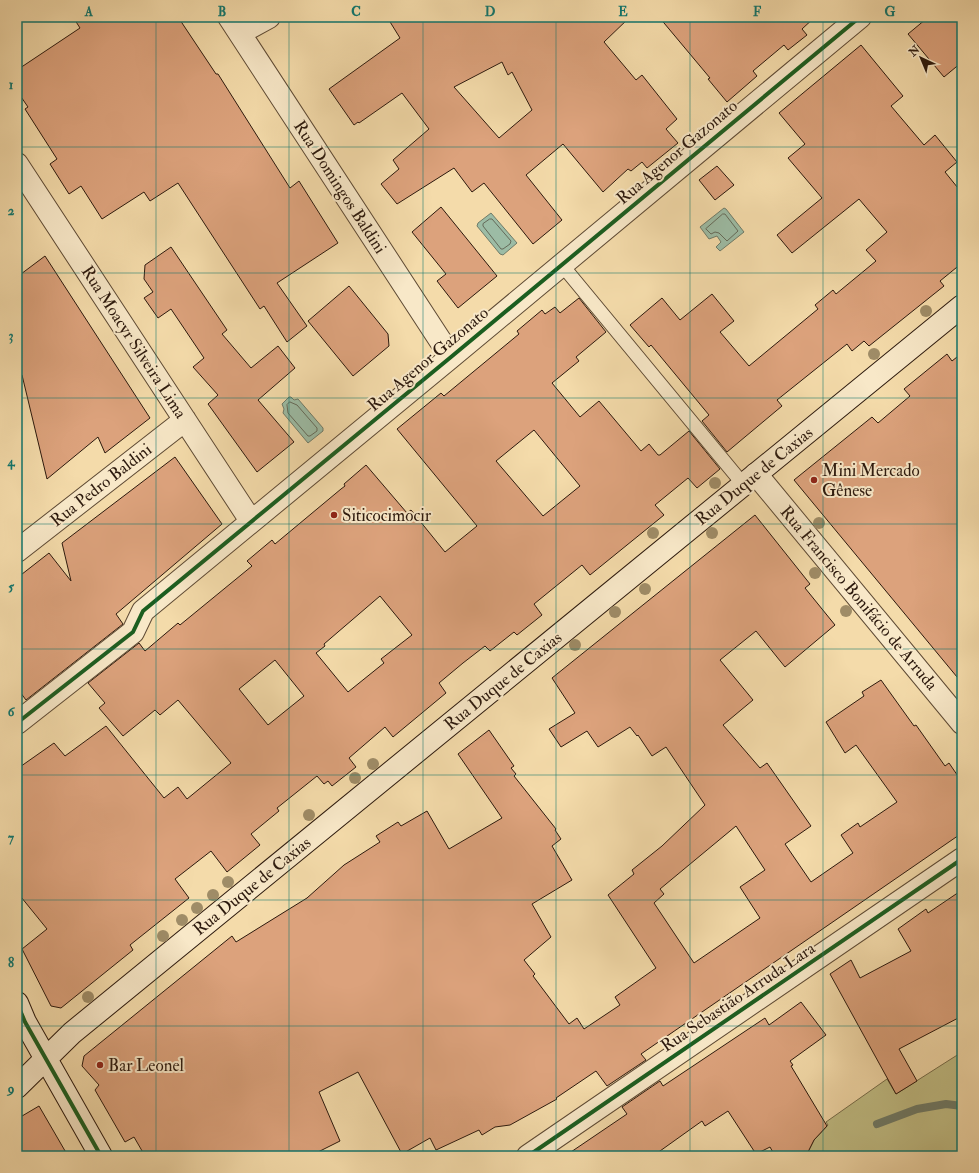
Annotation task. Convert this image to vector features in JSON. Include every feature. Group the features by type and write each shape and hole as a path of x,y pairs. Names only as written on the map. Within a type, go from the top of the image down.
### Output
{"street":[{"path":"235,25 269,17"},
{"name":"Rua Agenor Gazonato","path":"17,723 133,632 143,611 451,358 860,17"},
{"name":"Rua Domingos Baldini","path":"235,25 451,358"},
{"name":"Rua Moacyr Silveira Lima","path":"17,164 251,521"},
{"name":"Rua Duque de Caxias","path":"17,1087 72,1033 962,306"},
{"name":"Rua Pedro Baldini","path":"17,551 185,420"},
{"name":"Rua Francisco Bonifácio de Arruda","path":"750,479 962,723"},
{"name":"Rua Sebastião Arruda Lara","path":"528,1156 962,859"},
{"path":"20,1011 101,1156"}],"lane":[{"name":"Rua Francisco Bonifácio de Arruda","path":"562,265 750,479"}],"shaded area":[{"path":"962,1052 962,1156 806,1156 814,1140 828,1125 826,1122 887,1079 896,1094"}],"water":[{"path":"724,208 744,232 720,251 716,247 721,242 717,236 709,239 700,227"},
{"path":"491,213 517,243 503,255 500,254 477,226 478,223"},
{"path":"289,397 294,400 298,399 323,428 323,431 308,443 283,413 284,409 282,404"}],"building":[{"path":"73,17 178,17 216,74 218,74 290,188 299,181 338,243 277,283 307,326 287,342 264,306 260,309 178,183 150,201 144,192 102,219 81,186 69,194 50,164 57,159 25,109 28,107 17,91 17,70 80,28"},
{"path":"387,17 630,17 604,42 636,80 642,75 677,119 666,129 678,143 647,168 642,162 631,171 628,169 603,192 563,144 526,175 562,220 533,244 484,183 472,192 454,168 397,204 381,184 399,169 393,160 429,129 402,93 354,125 329,89 400,38","holes":["502,62 508,75 512,72 532,110 499,138 454,87"]},
{"path":"659,17 815,17 802,29 807,35 788,50 784,45 753,71 757,76 727,102 708,79 710,78"},
{"path":"926,17 962,17 962,62 944,77 908,34 926,19"},
{"path":"861,45 903,96 891,106 924,145 935,135 957,162 945,172 962,193 962,263 940,281 944,286 869,346 864,341 852,351 847,344 777,400 782,406 727,452 702,421 709,415 651,345 649,347 630,325 662,298 680,320 712,294 734,321 720,332 749,366 818,309 815,305 833,290 836,294 876,261 866,250 887,232 859,199 792,253 777,235 822,198 788,158 805,144 779,113"},
{"path":"717,166 734,185 715,200 699,180"},
{"path":"441,207 497,276 458,308 437,281 446,274 412,232"},
{"path":"171,247 227,330 222,334 251,368 278,346 295,368 258,400 294,442 257,472 208,404 218,395 193,367 204,358 171,309 158,318 144,298 153,292 144,279 145,265"},
{"path":"45,256 150,418 105,453 98,437 47,479 22,375 17,379 17,277"},
{"path":"349,286 388,334 389,346 353,376 308,321"},
{"path":"579,298 606,332 576,357 579,361 552,383 580,417 599,401 641,451 649,444 658,455 660,455 689,431 720,469 697,488 688,478 655,505 664,515 590,575 582,565 534,604 542,615 517,635 514,632 490,651 485,646 463,663 439,683 446,693 393,737 385,727 349,758 356,767 332,786 328,781 324,784 317,776 277,808 279,811 251,834 260,845 227,872 211,851 175,879 189,898 130,945 133,950 61,1008 51,1006 22,949 47,929 17,892 17,769 54,743 65,756 106,726 164,798 178,787 187,799 231,763 178,700 160,715 155,710 123,736 99,708 105,703 88,683 139,643 145,651 178,623 180,625 252,566 247,561 272,540 275,544 345,486 344,484 366,465 407,513 411,510 445,552 477,526 397,429 441,393 444,396 519,334 517,331 542,310 545,314 555,307 560,313","holes":["534,430 580,486 543,516 496,461","380,596 412,635 381,659 384,663 348,692 316,653 325,646 324,644","275,660 304,696 268,725 239,689"]},
{"path":"962,353 962,683 794,480 872,417 878,423 910,396 904,389 947,354 952,361"},
{"path":"175,457 222,524 116,614 123,624 26,700 17,688 17,578 49,553 71,581 62,543"},
{"path":"755,515 810,584 805,588 835,625 785,667 756,631 720,660 753,700 723,725 760,768 767,763 811,826 785,844 811,882 853,853 841,835 858,823 860,827 897,802 856,745 845,753 826,722 864,696 862,692 881,680 914,726 916,725 945,766 949,763 962,782 962,833 641,1054 646,1060 607,1086 596,1071 556,1098 557,1099 510,1125 495,1127 482,1135 479,1130 436,1150 430,1138 402,1154 358,1072 319,1092 340,1141 310,1156 145,1156 134,1137 125,1142 95,1090 99,1085 82,1066 84,1056 232,936 236,942 307,898 344,865 380,842 376,836 398,822 401,826 427,811 449,849 502,818 458,754 489,730 514,766 511,768 516,774 514,776 556,829 555,830 561,839 552,846 572,880 532,904 551,937 524,960 535,974 533,976 569,1024 577,1018 584,1029 620,1005 615,997 656,968 608,895 634,874 632,870 662,846 705,805 666,747 652,756 638,735 637,736 630,727 598,747 587,731 561,747 549,729 575,713 552,678","holes":["736,826 765,870 740,887 760,918 694,963 654,903 664,894 660,889"]},
{"path":"962,890 962,1016 899,1049 917,1081 896,1094 830,974 851,960 860,978 911,951 898,929 926,909 928,913"},
{"path":"801,1002 826,1035 790,1061 793,1065 791,1066 827,1126 814,1140 806,1156 775,1156 770,1147 756,1154 728,1111 705,1126 702,1121 653,1156 565,1156 627,1114 622,1107 660,1081 663,1086 765,1018 769,1025"},
{"path":"39,1106 68,1156 17,1156 17,1119"}],"waterway":[{"path":"877,1124 917,1109 946,1104 962,1106"}],"cycle path":[{"path":"17,723 133,632 143,611 860,17"},
{"path":"528,1156 962,859"},
{"path":"17,1003 25,1022 101,1156"}],"place":[{"name":"Mini Mercado Gênese","path":"814,480"},
{"name":"Siticocimocir","path":"334,515"},
{"name":"Bar Leonel","path":"100,1065"}]}
